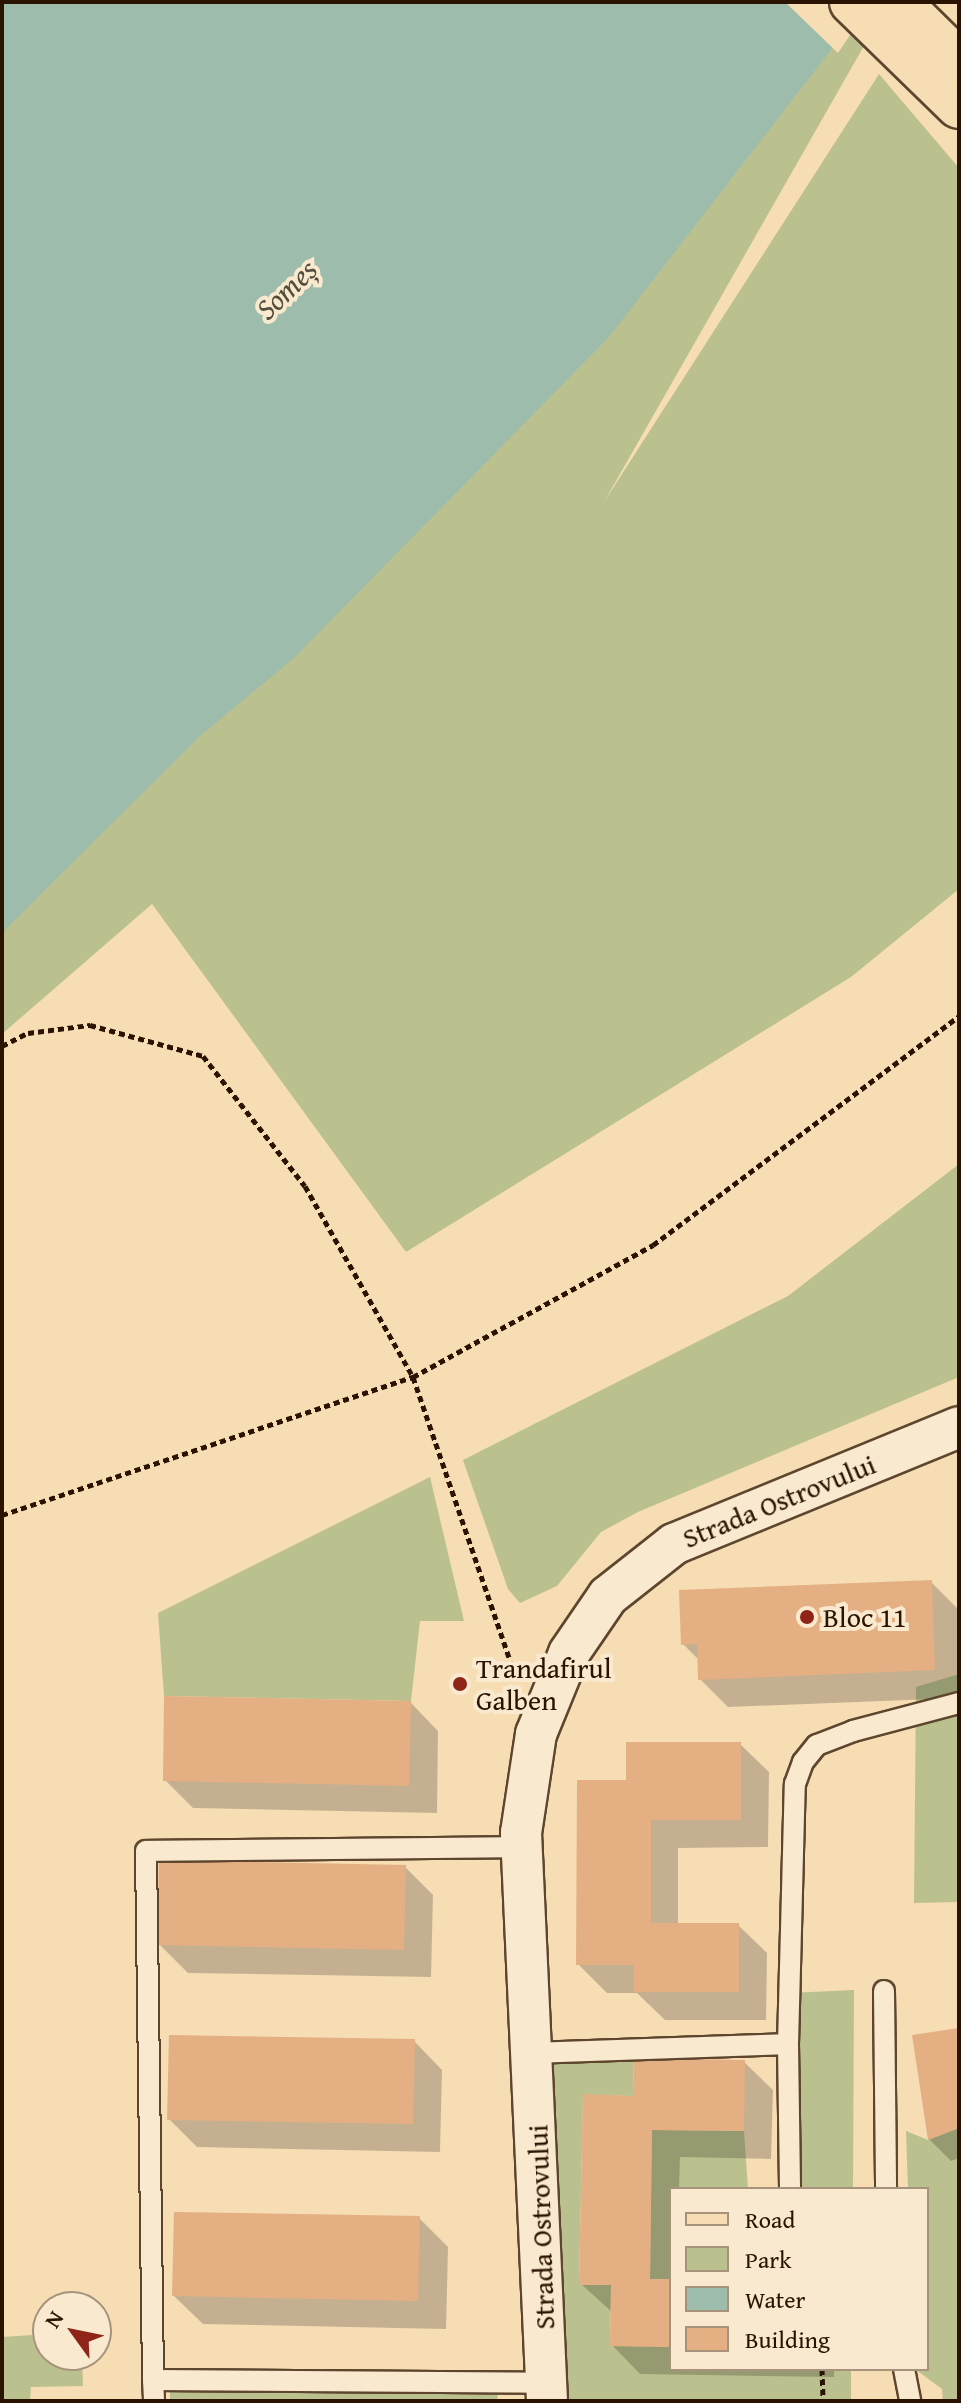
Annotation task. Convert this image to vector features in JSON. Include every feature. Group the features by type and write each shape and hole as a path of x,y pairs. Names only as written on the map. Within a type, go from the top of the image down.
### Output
{"main road":[{"path":"852,2 959,106"},
{"path":"898,2 959,62"}],"street":[{"name":"Strada Ostrovului","path":"547,2392 534,2053 522,1847 536,1734 569,1653 608,1596 674,1544 959,1427"}],"lane":[{"path":"790,2187 788,2044 795,1784 817,1745 959,1703"},
{"path":"522,1847 146,1851 153,2391 547,2392"},
{"path":"884,1991 886,2187"},
{"path":"534,2053 788,2044"},
{"path":"904,2371 910,2401"}],"path":[{"path":"2,1515 413,1377 653,1245 959,1016"},
{"path":"2,1046 28,1033 90,1025 203,1056 305,1186 413,1377 536,1734"},
{"path":"822,2371 823,2401"}],"green space":[{"path":"2,2 889,2 604,502 879,74 959,168 959,889 851,977 406,1252 152,904 2,1034"},
{"path":"959,1164 959,1377 638,1512 601,1532 557,1586 520,1603 508,1589 463,1460 788,1296"},
{"path":"430,1477 464,1621 420,1621 411,1701 164,1696 158,1613"},
{"path":"959,1674 959,1902 914,1903 916,1687"},
{"path":"854,1990 853,2187 790,2187 789,1993"},
{"path":"534,2053 634,2058 633,2096 583,2095 579,2284 611,2285 610,2346 669,2347 669,2371 851,2371 851,2401 547,2401"},
{"path":"959,2128 959,2401 943,2401 942,2389 918,2371 929,2371 929,2187 908,2187 906,2131 928,2140"},
{"path":"652,2130 744,2131 748,2187 669,2187 669,2279 650,2279"},
{"path":"32,2335 32,2371 83,2371 83,2386 31,2387 30,2401 2,2401 2,2337"},
{"path":"170,2392 498,2393 497,2401 170,2401"}],"water":[{"name":"Someș","path":"2,2 868,2 609,337 294,658 200,736 2,933"}],"pier":[{"path":"785,2 872,2 838,53"}],"building":[{"name":"Bloc 11","path":"932,1580 935,1670 698,1680 697,1644 681,1645 679,1590"},
{"path":"164,1696 411,1701 409,1786 163,1781"},
{"path":"626,1742 741,1742 741,1820 651,1820 651,1923 739,1923 739,1992 634,1992 634,1965 576,1965 577,1780 626,1780"},
{"path":"159,1860 406,1865 404,1950 157,1945"},
{"path":"959,2028 959,2128 928,2140 912,2035"},
{"path":"169,2035 415,2039 413,2124 167,2120"},
{"path":"634,2058 745,2060 744,2131 652,2130 650,2279 669,2279 669,2347 610,2346 611,2285 579,2285 583,2094 633,2096"},
{"path":"174,2212 420,2216 418,2301 172,2296"}],"place":[{"name":"Bloc 11","path":"807,1617"},
{"name":"Trandafirul Galben","path":"460,1684"}]}
